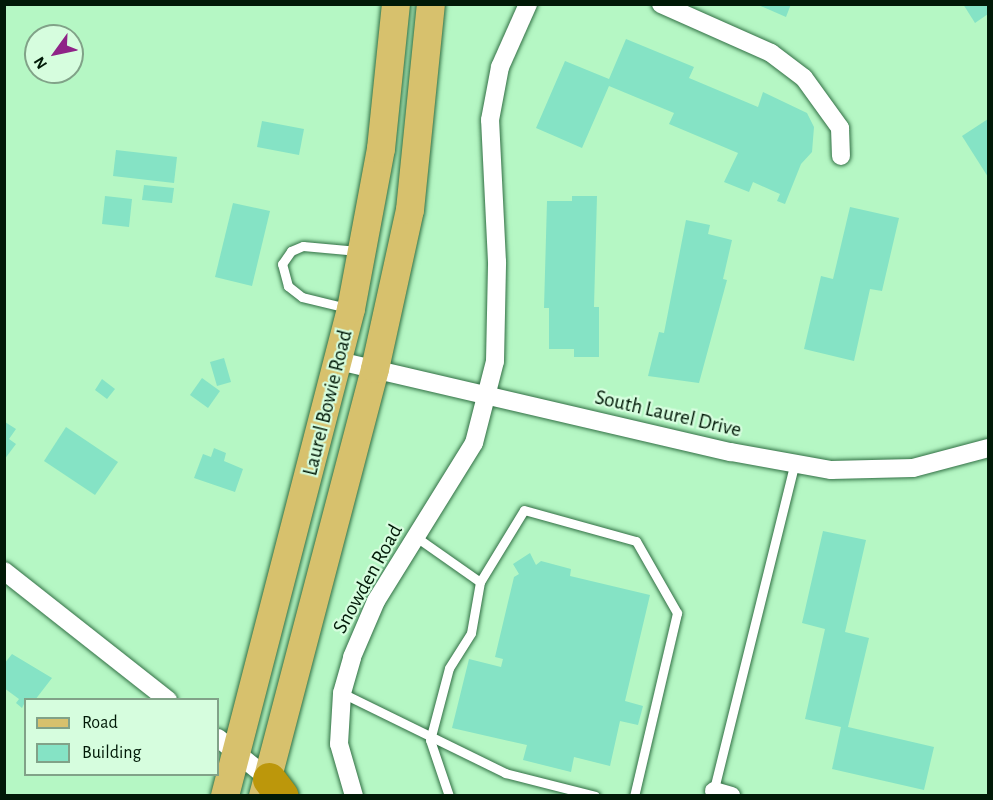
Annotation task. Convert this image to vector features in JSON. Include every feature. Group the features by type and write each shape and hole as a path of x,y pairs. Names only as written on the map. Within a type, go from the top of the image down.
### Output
{"main road":[{"name":"Laurel Bowie Road","path":"225,795 228,746 339,361 351,309 381,149 396,4"},
{"name":"Laurel Bowie Road","path":"271,790 375,369 417,165 431,4"}],"street":[{"name":"Snowden Road","path":"354,795 339,744 342,693 364,625 474,443 495,361 497,262 490,120 500,67 528,4"},
{"path":"662,4 771,53 804,78 840,128 841,156"},
{"name":"South Laurel Drive","path":"339,361 794,465 888,471 988,448"},
{"path":"4,571 167,698"},
{"path":"228,746 271,790"}],"lane":[{"path":"351,309 302,297 288,286 282,264 291,251 303,246 363,252"},
{"path":"719,794 794,465"},
{"path":"448,795 430,740 449,668 471,633 480,582 524,510 636,541 677,613 634,795"},
{"path":"416,537 480,582"},
{"path":"342,693 430,740 505,773 595,795"}],"building":[{"path":"756,4 791,4 786,17"},
{"path":"963,4 988,4 988,14 975,23"},
{"path":"626,39 694,67 689,78 758,107 763,92 807,113 814,127 812,152 801,164 785,204 777,201 780,194 753,182 749,192 724,182 738,153 669,124 674,113 609,86 582,148 536,128 565,61 609,79"},
{"path":"988,119 988,177 962,136"},
{"path":"262,121 304,129 299,155 257,147"},
{"path":"116,150 177,157 174,183 113,176"},
{"path":"144,185 174,188 172,203 142,200"},
{"path":"105,196 132,199 129,227 102,224"},
{"path":"572,196 597,196 594,307 599,307 599,357 574,357 574,349 549,349 549,308 544,308 547,201 572,201"},
{"path":"233,203 270,211 252,286 215,277"},
{"path":"850,207 899,218 882,291 870,289 854,361 804,349 821,276 833,279"},
{"path":"686,220 710,225 708,234 732,240 723,279 727,280 699,383 648,376 659,332 664,333"},
{"path":"224,358 231,382 217,386 210,362"},
{"path":"202,378 220,391 208,408 190,395"},
{"path":"102,379 115,389 107,399 95,390"},
{"path":"5,422 16,429 9,439 16,444 4,460"},
{"path":"66,427 118,462 95,495 44,461"},
{"path":"214,448 226,453 224,461 243,469 235,492 194,478 203,454 211,457"},
{"path":"823,531 866,540 845,632 869,638 848,727 934,747 924,790 832,769 841,727 805,719 825,629 802,623"},
{"path":"530,553 536,565 541,561 571,569 570,576 650,595 625,701 643,706 638,725 620,721 610,766 574,757 571,772 523,760 527,745 452,728 469,659 501,667 503,659 495,657 514,577 519,574 513,564"},
{"path":"12,654 52,678 37,698 24,698 22,708 16,703 19,699 4,688 4,664"}]}
